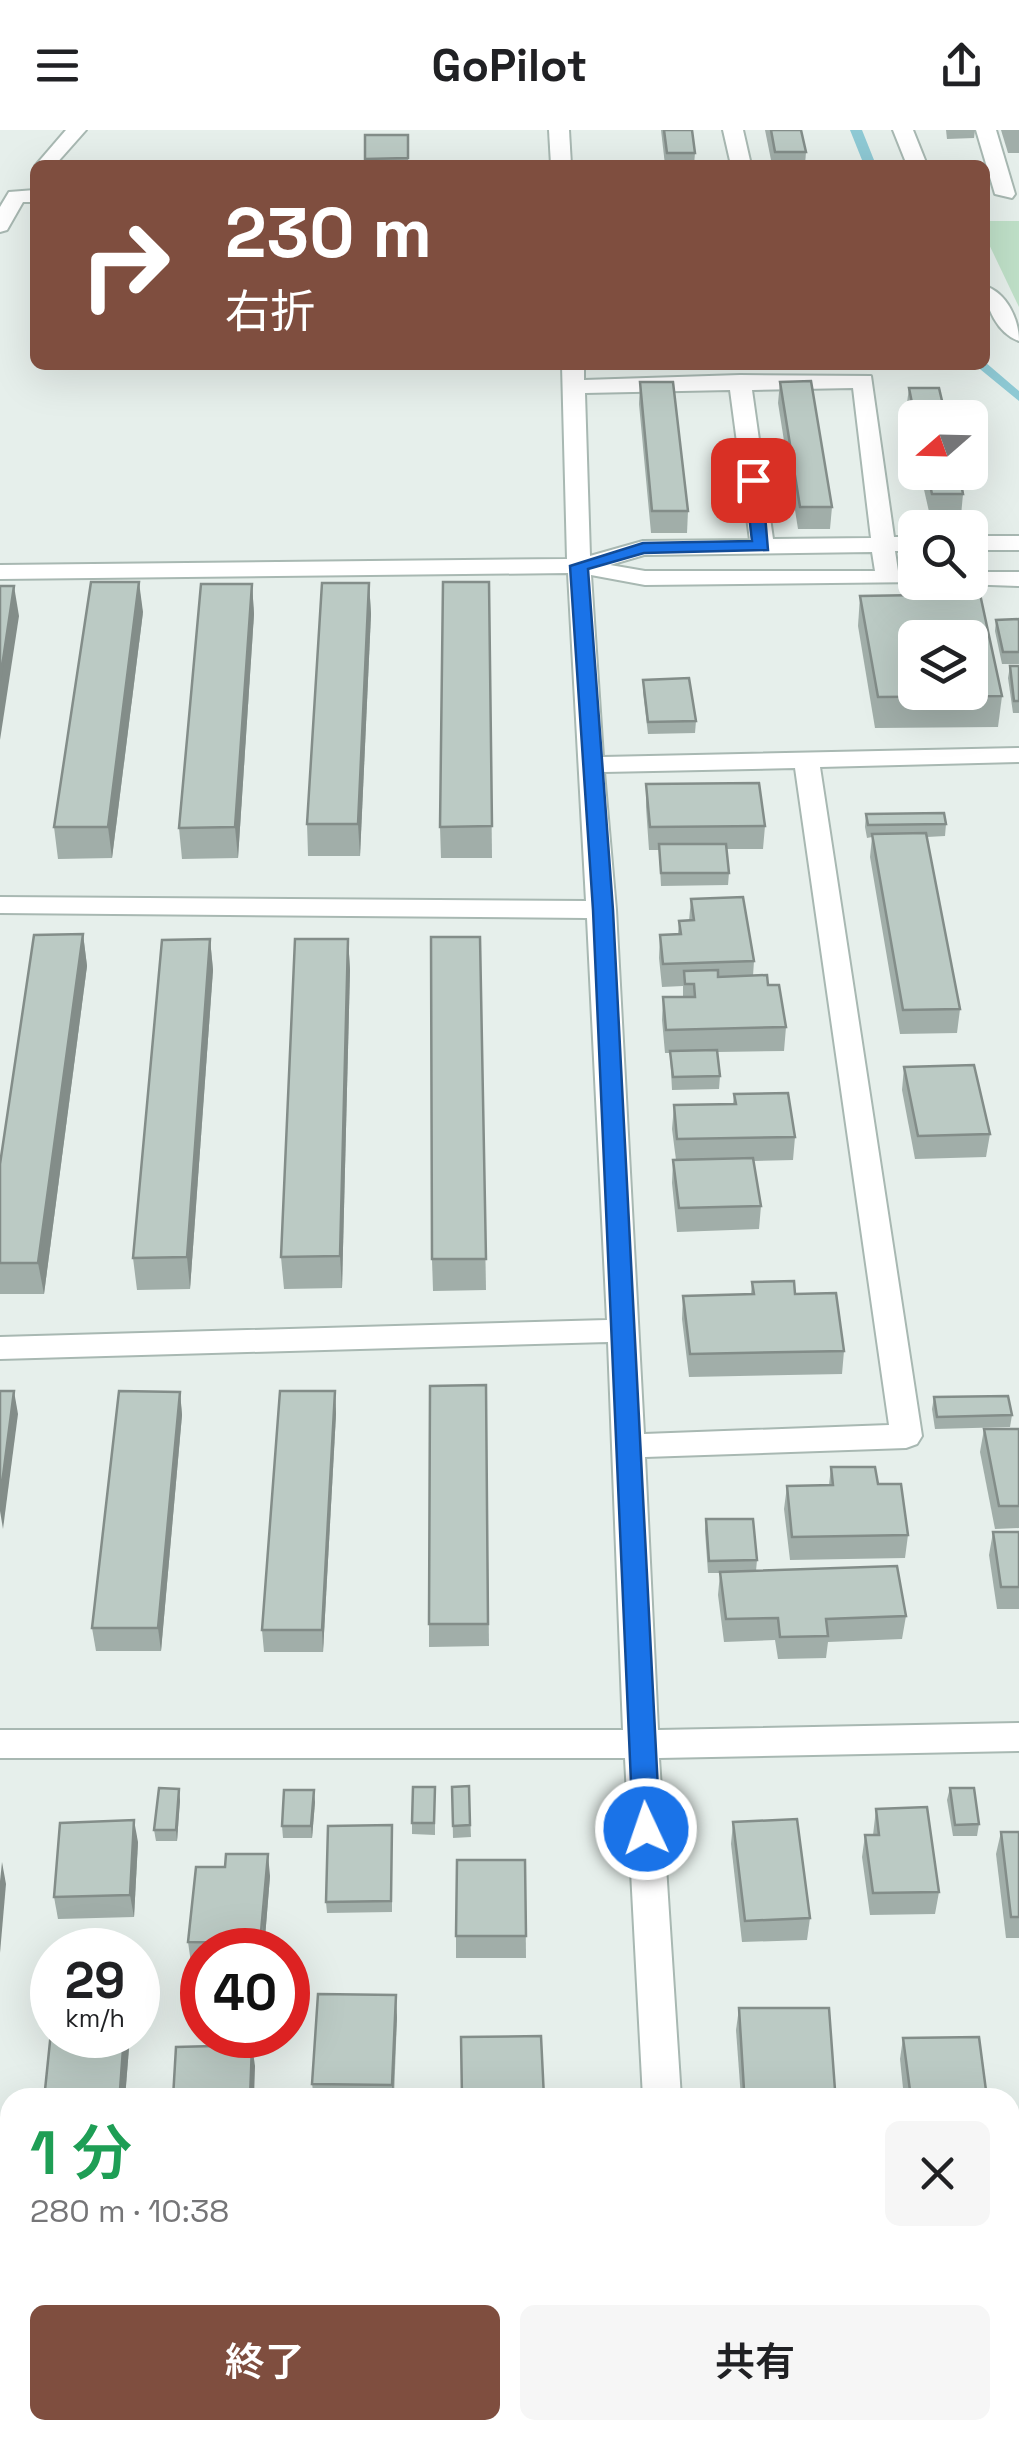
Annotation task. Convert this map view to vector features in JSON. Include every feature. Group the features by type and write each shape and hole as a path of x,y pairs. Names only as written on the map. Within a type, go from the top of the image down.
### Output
{"street":[{"path":"49,160 76,130"},
{"path":"559,130 561,160"},
{"path":"733,130 740,160"},
{"path":"903,130 914,160"},
{"path":"986,130 1003,194"},
{"path":"0,226 25,196"},
{"path":"990,298 1019,335"},
{"path":"661,2088 603,910 579,566 574,376 714,373 740,381 802,373 862,382 887,578"},
{"path":"740,381 762,546"},
{"path":"988,543 1019,543"},
{"path":"579,566 643,548 898,544"},
{"path":"0,572 579,566 645,578 898,578"},
{"path":"988,578 1019,578"},
{"path":"594,765 806,757 1019,755"},
{"path":"630,1446 906,1436 806,757"},
{"path":"0,905 603,910"},
{"path":"0,1348 621,1331"},
{"path":"0,1744 642,1744 1019,1737"}],"green space":[{"path":"990,221 1019,221 1019,307 990,246"}],"building":[{"path":"664,130 692,130 695,153 667,153"},
{"path":"771,130 801,130 806,152 775,152"},
{"path":"365,135 408,135 408,158 365,159"},
{"path":"811,381 832,507 800,507 780,382"},
{"path":"640,382 673,382 688,511 652,511"},
{"path":"909,388 939,388 942,400 911,400"},
{"path":"931,490 962,490 963,494 932,494"},
{"path":"91,582 139,582 108,827 54,827"},
{"path":"443,582 489,582 492,826 440,827"},
{"path":"322,583 369,583 358,824 307,824"},
{"path":"201,584 252,584 235,827 179,828"},
{"path":"0,586 14,586 0,680"},
{"path":"860,596 981,600 986,620 898,620 898,697 878,697"},
{"path":"1019,619 1019,652 1003,652 996,620"},
{"path":"988,631 1002,696 988,696"},
{"path":"1010,666 1019,666 1019,701 1014,701"},
{"path":"689,678 696,721 648,722 643,680"},
{"path":"759,783 765,826 650,827 646,784"},
{"path":"944,813 946,824 868,825 866,814"},
{"path":"926,833 960,1009 903,1010 872,834"},
{"path":"659,844 726,844 729,873 661,873"},
{"path":"743,897 754,961 663,964 660,935 681,934 679,921 694,920 691,899"},
{"path":"83,934 38,1263 0,1263 0,1164 34,935"},
{"path":"431,937 480,937 486,1259 432,1259"},
{"path":"210,939 187,1257 133,1258 162,940"},
{"path":"295,939 348,939 340,1256 281,1257"},
{"path":"718,970 718,977 767,975 768,985 779,985 786,1027 666,1030 663,997 695,997 694,984 685,984 684,971"},
{"path":"717,1050 720,1076 673,1077 670,1051"},
{"path":"974,1065 990,1134 918,1136 904,1067"},
{"path":"788,1093 795,1137 677,1139 674,1105 736,1104 734,1094"},
{"path":"753,1158 761,1206 679,1208 673,1160"},
{"path":"794,1281 795,1294 836,1293 844,1351 690,1354 683,1296 754,1294 752,1282"},
{"path":"486,1385 488,1624 429,1624 430,1386"},
{"path":"0,1391 14,1391 0,1499"},
{"path":"119,1391 180,1392 158,1628 92,1628"},
{"path":"280,1391 335,1391 322,1630 262,1630"},
{"path":"1008,1396 1012,1415 937,1417 934,1397"},
{"path":"984,1429 1019,1429 1019,1506 999,1506"},
{"path":"831,1467 875,1467 878,1484 901,1484 908,1535 792,1537 787,1486 833,1485"},
{"path":"706,1519 753,1519 757,1560 709,1561"},
{"path":"993,1532 1019,1532 1019,1587 1001,1587"},
{"path":"897,1566 906,1616 826,1619 828,1636 780,1637 778,1618 726,1619 720,1572"},
{"path":"469,1786 470,1825 453,1826 452,1787"},
{"path":"413,1787 435,1787 434,1823 412,1823"},
{"path":"159,1788 179,1789 176,1830 154,1830"},
{"path":"950,1788 974,1788 979,1824 955,1825"},
{"path":"284,1790 314,1790 311,1826 282,1826"},
{"path":"927,1807 939,1892 873,1893 865,1835 879,1835 876,1809"},
{"path":"797,1819 810,1918 745,1921 733,1822"},
{"path":"134,1820 130,1895 54,1897 60,1823"},
{"path":"392,1825 391,1901 326,1902 328,1826"},
{"path":"1001,1832 1019,1832 1019,1917 1011,1917"},
{"path":"226,1854 268,1854 261,1928 189,1928 196,1867 225,1867"},
{"path":"457,1860 525,1860 526,1936 456,1936"},
{"path":"318,1994 396,1995 392,2085 312,2084"},
{"path":"739,2008 829,2008 835,2088 744,2088"},
{"path":"541,2036 544,2088 462,2088 461,2037"},
{"path":"979,2037 986,2088 910,2088 903,2038"},
{"path":"176,2047 180,2047 180,2058 252,2058 250,2088 174,2088"},
{"path":"48,2058 122,2058 120,2088 45,2088"}],"waterway":[{"path":"856,130 868,160"},
{"path":"987,370 1019,397"}],"route":[{"path":"646,1829 603,910 579,566 643,548 762,546 753,480"}]}
